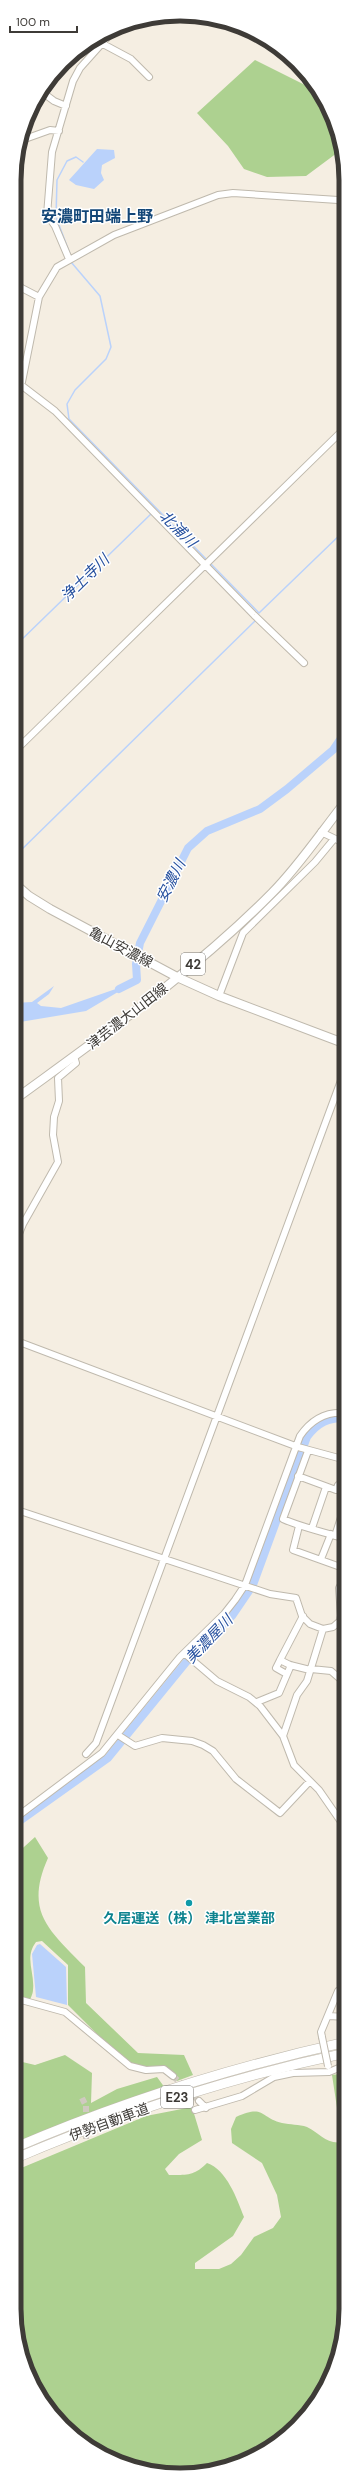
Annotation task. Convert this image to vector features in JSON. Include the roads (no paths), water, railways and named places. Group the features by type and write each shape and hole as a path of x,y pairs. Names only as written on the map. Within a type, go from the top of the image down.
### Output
{"highway":[{"name":"伊勢自動車道","path":"21,2145 107,2110 170,2089 270,2060 339,2044"},
{"name":"伊勢自動車道","path":"21,2156 75,2134 197,2091 271,2070 339,2055"}],"main road":[{"name":"津芸濃大山田線","path":"21,1095 177,977 233,930 274,892 339,809"},
{"name":"亀山安濃線","path":"21,889 29,896 91,931 177,977 219,996 339,1041"}],"street":[{"path":"70,259 55,226 47,215 50,163 77,73 107,38"},
{"path":"103,44 134,61 140,71 148,77"},
{"path":"46,95 54,102 66,106"},
{"path":"26,139 50,130 59,131"},
{"path":"304,663 260,622 55,411 21,385 32,340 39,297 52,274 70,259 114,235 218,195 233,193 338,200"},
{"path":"21,288 39,297"},
{"path":"21,745 339,434"},
{"path":"321,832 339,841"},
{"path":"219,996 243,933 315,862 334,839"},
{"path":"21,1229 58,1164 53,1120 58,1101 58,1078 76,1063 74,1056"},
{"path":"94,1760 83,1754 96,1743 339,1086"},
{"path":"21,1343 297,1447 339,1458"},
{"path":"21,1814 94,1760 120,1737 185,1654 224,1614 247,1585 304,1430 314,1420 332,1413 339,1413"},
{"path":"307,1450 283,1519 299,1526 312,1528 339,1537"},
{"path":"298,1476 336,1490 339,1485"},
{"path":"312,1528 326,1487"},
{"path":"21,1511 247,1585 255,1589 281,1597 296,1598 303,1616 310,1624 324,1629 333,1627 339,1622"},
{"path":"321,1559 339,1520"},
{"path":"299,1526 292,1550 339,1566"},
{"path":"283,1672 276,1668 303,1616"},
{"path":"283,1736 289,1714 307,1681 324,1629"},
{"path":"185,1654 217,1681 257,1702 283,1736 291,1760 324,1796 339,1818"},
{"path":"280,1660 291,1665 331,1671 339,1676"},
{"path":"257,1702 279,1693 291,1665"},
{"path":"120,1737 129,1744 139,1745 162,1738 192,1741 202,1745 217,1755 236,1779 280,1813 310,1781"},
{"path":"328,2069 321,2032 329,2016 338,1991"},
{"path":"21,2000 65,2012 130,2066 142,2070 164,2069 172,2076"},
{"path":"329,2016 339,2017"},
{"path":"195,2110 206,2108 242,2096 274,2077 283,2074 339,2067"},
{"path":"199,2101 206,2108"}],"water":[{"path":"97,149 114,150 115,158 102,165 101,173 104,180 94,189 76,185 69,180"},
{"path":"133,983 86,1011 21,1022 21,1003 32,1002 54,986 49,994 37,1003 41,1006 61,1008"},
{"path":"40,1944 66,1967 67,2005 36,1997 32,1954 37,1945"}],"waterway":[{"name":"北浦川","path":"70,254 56,217 57,180 67,161 76,157 83,162"},
{"name":"北浦川","path":"71,262 100,296 111,347 106,359 75,390 67,404 69,419 208,561"},
{"name":"浄土寺川","path":"21,640 152,513"},
{"path":"259,613 339,536"},
{"name":"北浦川","path":"210,563 259,613"},
{"name":"北浦川","path":"21,850 257,619"},
{"name":"安濃川","path":"119,989 137,980 136,964 140,943 188,848 207,831 260,809 287,789 333,750 339,741"},
{"name":"美濃屋川","path":"21,1820 108,1758 192,1655 232,1616 253,1585 307,1437 315,1428 324,1422 339,1418"}],"tunnel":[{"path":"173,2076 199,2101"},
{"path":"82,2098 86,2106 86,2139"}],"place":[{"name":"久居運送（株） 津北営業部","path":"189,1903"}],"district":[{"name":"安濃町田端上野","path":"97,216"}]}
